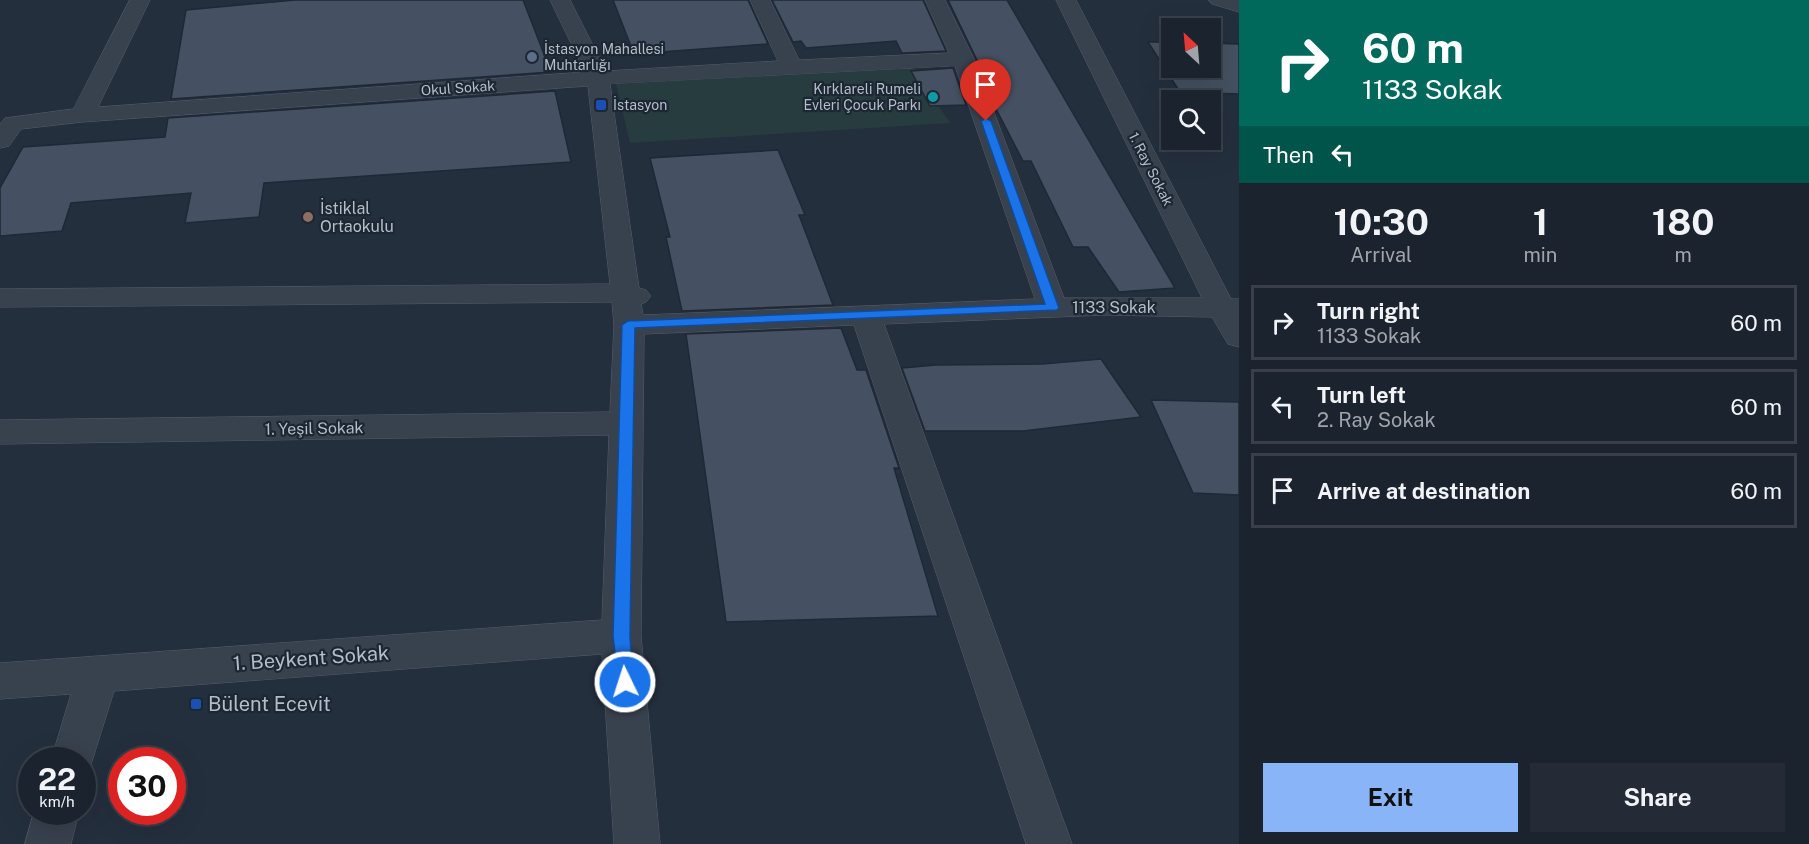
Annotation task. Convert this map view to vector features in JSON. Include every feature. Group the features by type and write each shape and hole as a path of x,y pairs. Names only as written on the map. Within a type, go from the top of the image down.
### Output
{"street":[{"path":"82,115 140,0"},
{"path":"560,0 598,77 630,305 621,636 637,844"},
{"path":"760,0 790,65"},
{"path":"935,0 963,59 1053,308"},
{"name":"1. Ray Sokak","path":"1066,0 1230,308 1239,337"},
{"path":"1219,0 1239,6"},
{"name":"Okul Sokak","path":"0,141 13,123 82,115 598,77 790,65 963,59"},
{"name":"1133 Sokak","path":"0,298 630,305 865,314 1053,308 1230,308"},
{"path":"865,314 1049,844"},
{"name":"1. Yeşil Sokak","path":"0,432 628,423"},
{"name":"1. Beykent Sokak","path":"0,681 621,636"},
{"path":"77,747 98,673"},
{"path":"48,844 53,825"}],"green space":[{"path":"912,67 950,123 630,143 616,84"}],"building":[{"path":"295,0 523,0 551,72 171,99 186,10"},
{"path":"613,0 748,0 768,44 634,54"},
{"path":"772,0 923,0 946,51 902,53 896,41 806,48 801,41 793,42"},
{"path":"948,0 1007,0 1175,288 1119,292 1088,247 1073,247 1031,161 1023,161 993,103 976,58"},
{"path":"1148,42 1161,42 1161,62"},
{"path":"1221,43 1239,44 1239,94 1221,93 1221,90 1179,90 1171,78 1221,78"},
{"path":"953,68 966,105 930,106 911,71"},
{"path":"555,91 571,162 264,183 259,217 185,223 191,193 71,203 62,231 0,236 0,188 23,147 165,137 168,118"},
{"path":"778,150 805,215 799,215 833,305 682,311 666,237 670,237 650,158"},
{"path":"841,328 857,370 866,370 899,468 894,468 938,616 726,622 686,334"},
{"path":"1101,359 1141,417 1023,431 925,431 902,368 936,365 1042,364"},
{"path":"1151,400 1239,402 1239,495 1193,493"}],"place":[{"name":"İstasyon Mahallesi Muhtarlığı","path":"532,57"},
{"name":"Kırklareli Rumeli Evleri Çocuk Parkı","path":"933,97"},
{"name":"İstasyon","path":"601,105"},
{"name":"İstiklal Ortaokulu","path":"308,217"},
{"name":"Bülent Ecevit","path":"196,704"}],"route":[{"path":"625,682 621,636 628,423 628,325 1053,308 986,121"}]}
